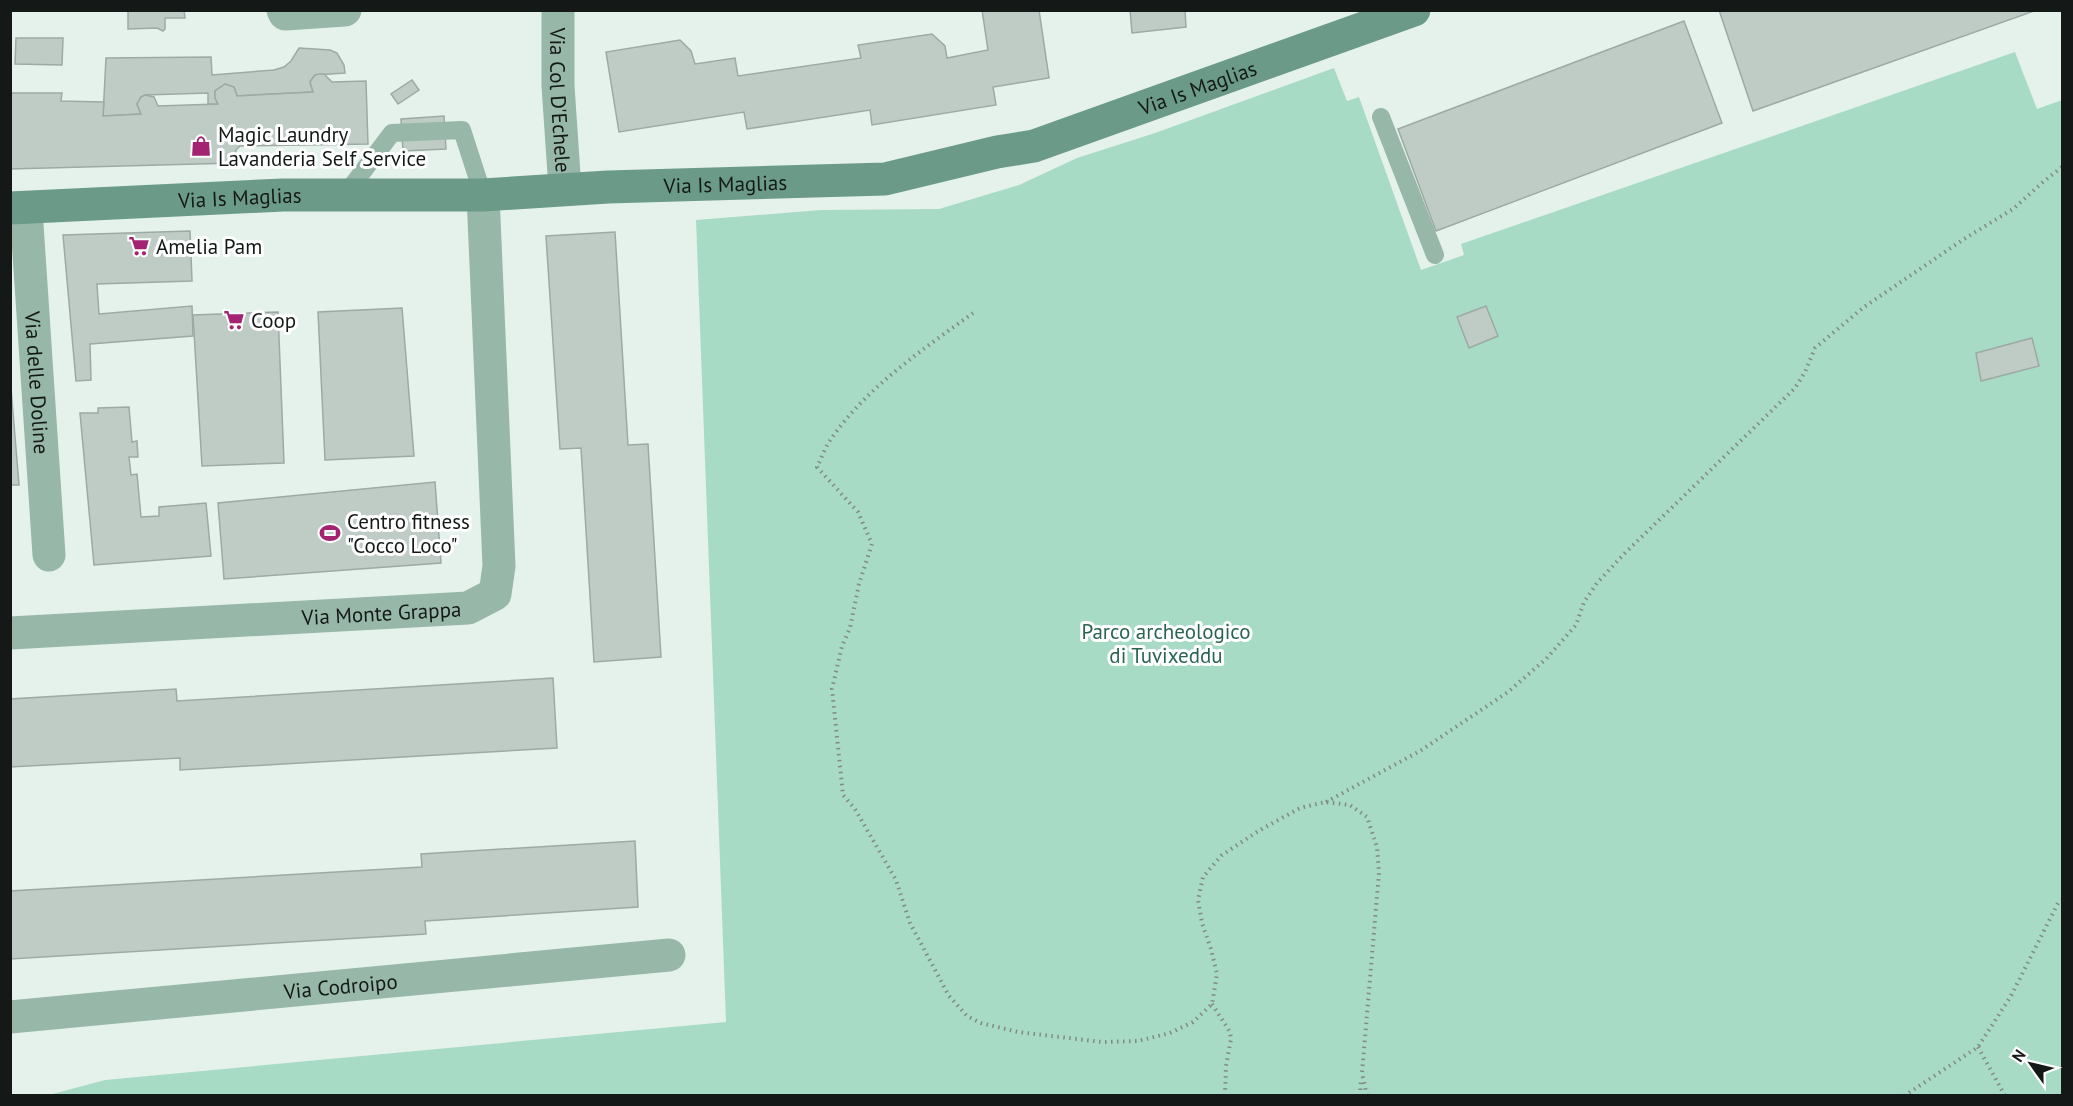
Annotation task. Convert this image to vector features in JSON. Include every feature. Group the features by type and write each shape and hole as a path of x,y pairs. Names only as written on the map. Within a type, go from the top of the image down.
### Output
{"street":[{"path":"283,10 285,14 345,10"},
{"name":"Via Col D'Echele","path":"558,10 558,86 565,189"},
{"name":"Via Is Maglias","path":"18,208 283,195 483,195 565,189 885,179 1034,146 1414,10"},
{"name":"Via Monte Grappa","path":"10,633 468,608 495,594 499,566 483,195"},
{"name":"Via delle Doline","path":"18,208 49,555"},
{"name":"Via Codroipo","path":"10,1017 669,955"}],"lane":[{"path":"1381,117 1436,255"},
{"path":"345,195 392,133 462,130 483,195"}],"path":[{"path":"973,313 916,355 866,397 828,443 817,467 858,512 872,544 859,584 850,628 842,646 832,689 843,795 855,809 896,880 910,923 949,996 967,1016 981,1023 1018,1032 1102,1042 1138,1041 1170,1033 1193,1022 1212,1004 1217,974 1202,923 1198,900 1203,877 1222,855 1260,830 1300,808 1325,802 1420,751 1508,692 1546,659 1576,625 1584,602 1624,554 1795,388 1815,348 1864,307 1964,239 2013,209 2062,167"},
{"path":"1325,802 1350,805 1367,817 1377,847 1379,873 1360,1095"},
{"path":"1904,1095 1978,1047 2011,996 2058,903 2062,900"},
{"path":"1212,1004 1230,1032 1225,1095"},
{"path":"1978,1047 2005,1095"},
{"path":"1362,1073 1367,1095"}],"green space":[{"name":"Parco archeologico di Tuvixeddu","path":"2015,52 2037,109 2062,100 2062,1095 45,1096 105,1080 726,1022 696,220 821,210 939,209 1019,185 1077,158 1155,133 1334,68 1347,101 1359,97 1421,270 1464,255 1461,244"}],"building":[{"path":"128,10 184,10 185,18 165,18 163,31 157,28 128,29"},
{"path":"982,10 1039,10 1049,78 993,87 996,105 872,125 870,110 747,129 744,112 619,132 606,52 680,40 691,51 695,64 735,58 738,76 861,58 858,45 932,34 945,46 947,58 988,50"},
{"path":"1130,10 1185,10 1186,27 1132,33"},
{"path":"1719,10 2037,10 1753,111"},
{"path":"1684,21 1722,123 1436,231 1398,129"},
{"path":"16,38 63,38 62,65 15,64"},
{"path":"299,48 330,50 337,53 344,65 345,73 315,75 310,82 313,92 237,96 234,87 225,84 215,91 218,104 208,104 208,93 145,95 137,104 141,114 103,116 106,58 211,57 212,75 274,70 284,67"},
{"path":"324,74 332,82 366,81 368,144 240,146 236,150 235,163 10,169 10,93 62,93 61,101 104,102 103,116 141,114 137,104 145,95 154,97 158,106 218,104 215,91 225,84 234,87 237,96 313,92 310,82 315,75"},
{"path":"412,80 419,90 398,104 391,94"},
{"path":"444,116 446,149 403,151 401,119"},
{"path":"190,231 192,281 97,284 99,314 192,306 193,336 90,344 91,380 76,381 63,235"},
{"path":"615,232 628,445 648,444 661,657 594,662 581,448 560,449 546,236"},
{"path":"1486,306 1498,336 1469,348 1457,317"},
{"path":"402,308 414,456 325,460 318,312"},
{"path":"278,312 284,463 202,466 193,315"},
{"path":"2032,338 2039,366 1981,381 1976,353"},
{"path":"10,376 19,485 10,485"},
{"path":"129,407 132,442 137,441 138,457 129,457 131,475 137,474 141,517 159,516 159,507 206,503 211,556 94,565 80,413 98,413 98,408"},
{"name":"Centro fitness \"Cocco Loco\"","path":"435,482 441,563 224,579 218,503"},
{"path":"553,678 557,748 180,770 180,758 10,767 10,699 176,689 177,701"},
{"path":"635,841 638,907 425,921 426,934 10,959 10,891 422,867 421,854"}],"place":[{"name":"Magic Laundry Lavanderia Self Service","path":"201,146"},
{"name":"Amelia Pam","path":"139,246"},
{"name":"Coop","path":"234,320"},
{"name":"Centro fitness \"Cocco Loco\"","path":"330,533"}]}
